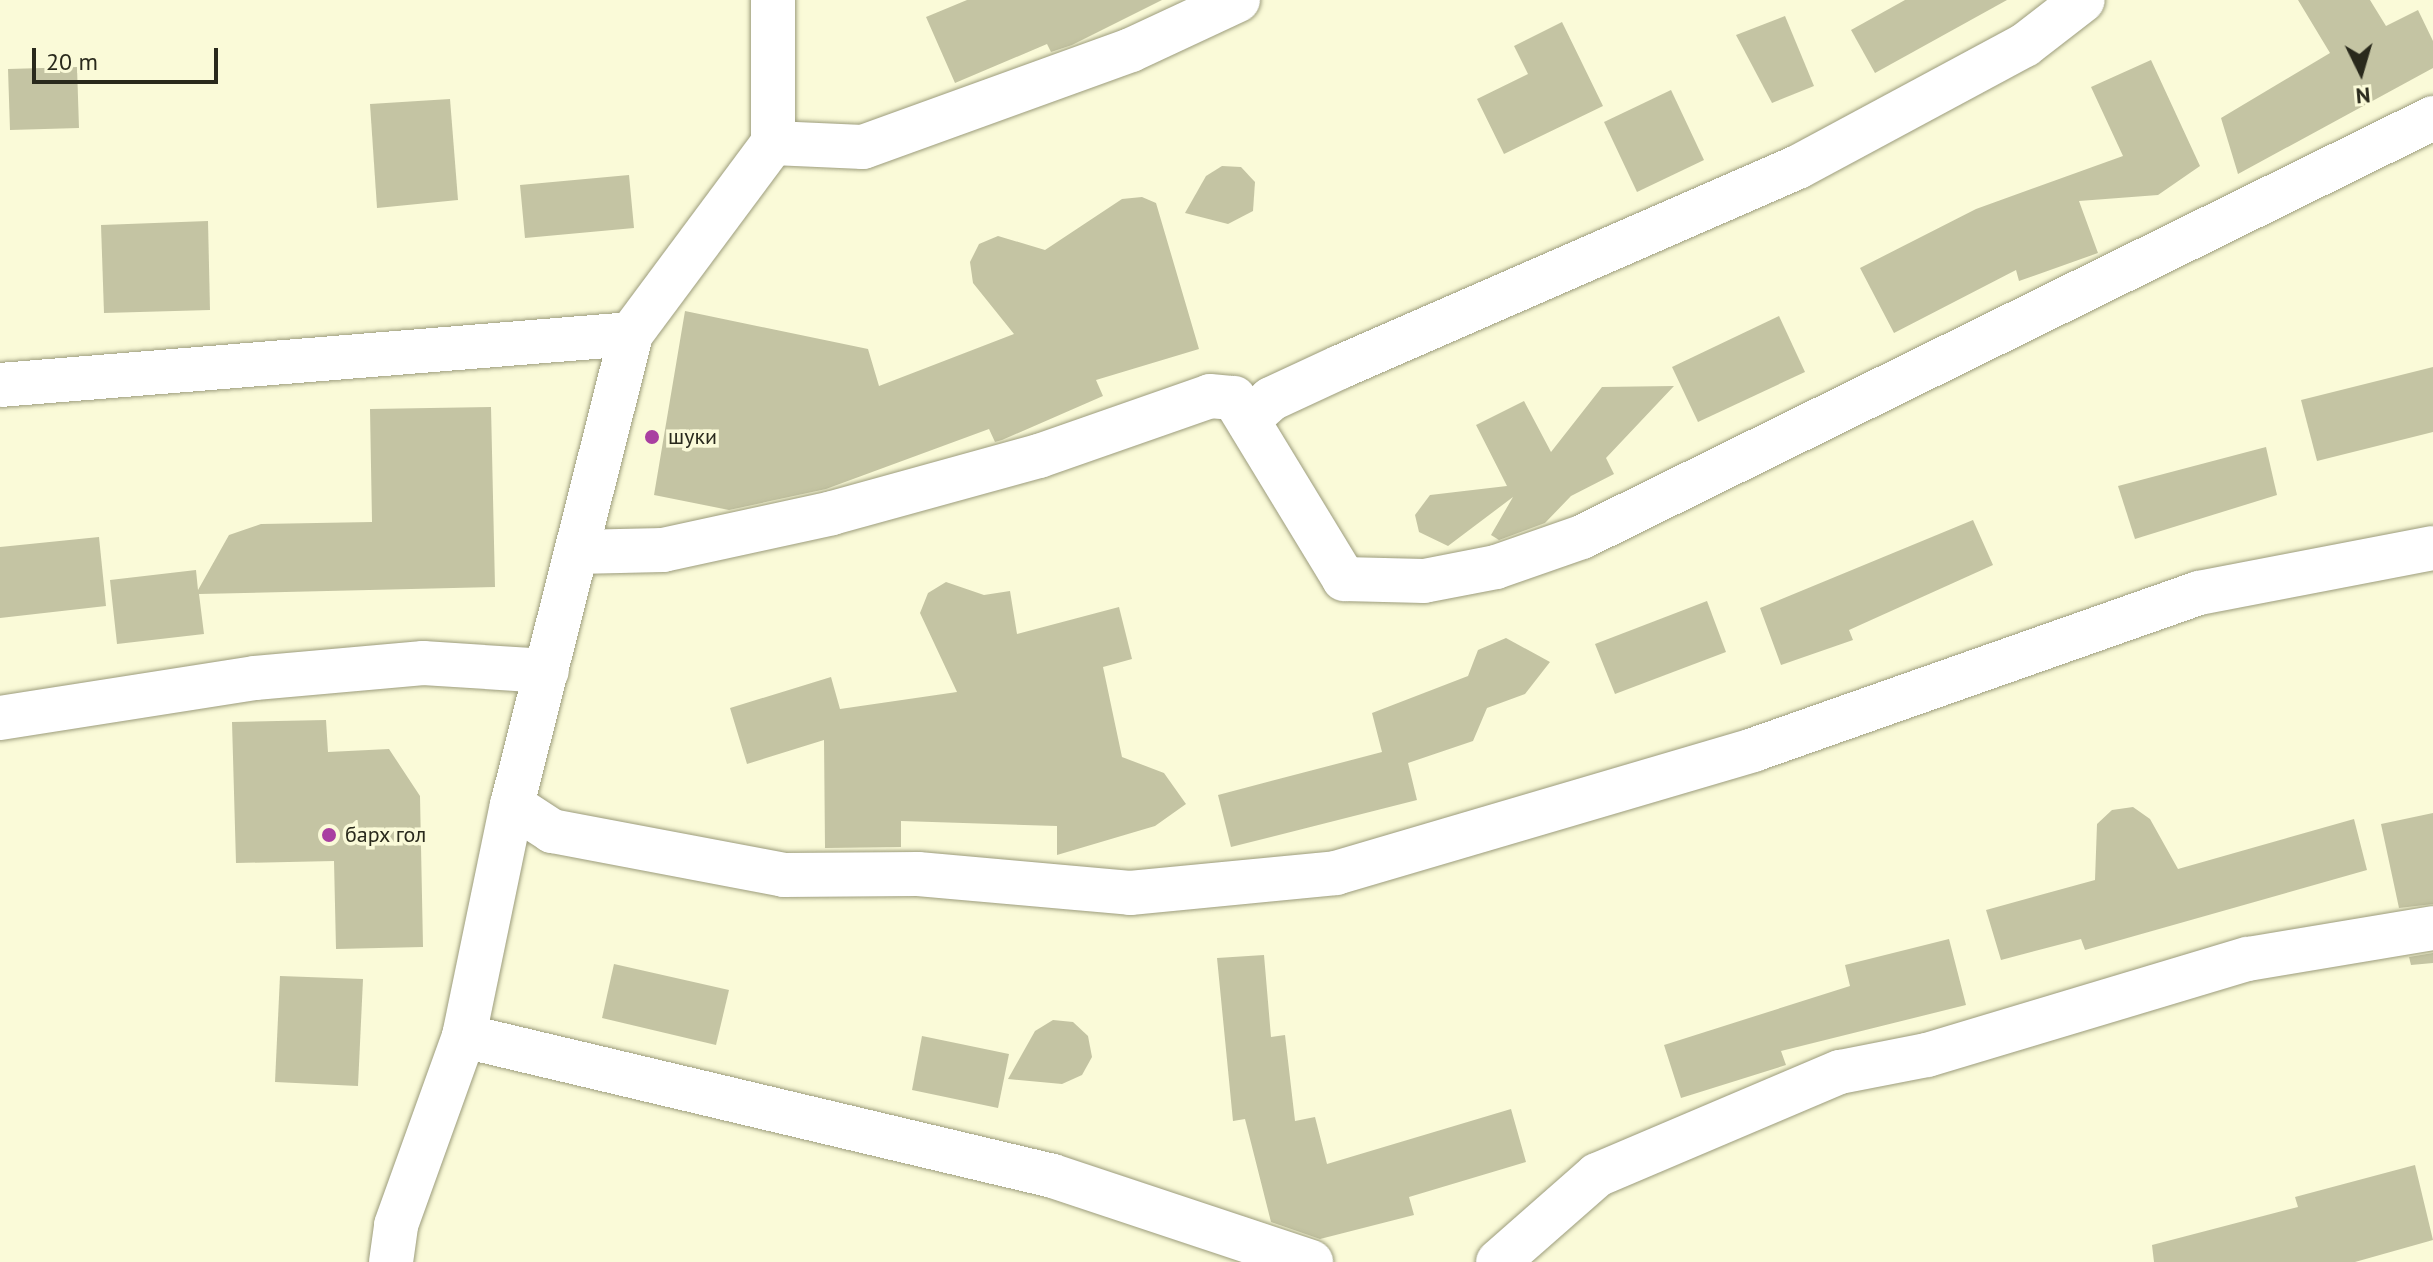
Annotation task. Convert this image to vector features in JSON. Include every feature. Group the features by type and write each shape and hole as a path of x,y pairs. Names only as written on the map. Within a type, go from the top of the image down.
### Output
{"street":[{"path":"391,1262 396,1225 464,1036 512,805 631,334 773,143 773,0"},
{"path":"773,143 863,147 1103,61 1238,0"},
{"path":"1249,419 1271,399 1340,367 1798,167 2025,45 2083,0"},
{"path":"577,552 663,550 832,513 1039,456 1210,396 1234,398 1249,419 1302,521 1344,579 1424,581 1496,567 1582,537 2433,118"},
{"path":"0,385 631,334"},
{"path":"512,805 552,831 784,875 918,874 1130,893 1336,873 1753,750 2199,593 2433,548"},
{"path":"0,718 255,678 423,663 547,671"},
{"path":"1498,1262 1597,1175 1840,1072 1927,1055 2248,959 2433,928"},
{"path":"464,1036 1053,1176 1311,1262"}],"building":[{"path":"967,0 1162,0 1072,45 1051,52 1047,44 955,83 926,17"},
{"path":"1905,0 2007,0 1875,73 1851,30"},
{"path":"2298,0 2370,0 2386,26 2418,10 2433,41 2433,68 2238,174 2221,118 2330,53"},
{"path":"1785,16 1814,86 1772,103 1736,35"},
{"path":"1562,22 1603,106 1504,154 1477,99 1528,74 1514,46"},
{"path":"2151,60 2200,166 2158,195 2079,201 2098,253 2019,281 2016,270 1894,333 1860,268 1976,209 2123,156 2091,87"},
{"path":"77,67 79,128 10,130 8,69"},
{"path":"1671,90 1704,160 1637,192 1604,122"},
{"path":"450,99 458,200 377,208 370,104"},
{"path":"1222,166 1241,167 1255,182 1253,211 1228,224 1185,213 1206,176"},
{"path":"629,175 634,228 525,238 520,185"},
{"path":"1142,197 1156,203 1199,349 1096,380 1103,396 1002,440 995,442 989,429 826,489 729,510 654,495 685,311 868,349 879,386 1014,334 973,283 970,262 979,244 998,236 1045,250 1122,199"},
{"path":"208,221 210,310 104,313 101,225"},
{"path":"1779,316 1805,372 1698,422 1672,367"},
{"path":"2433,367 2433,432 2317,461 2301,400"},
{"path":"1674,386 1606,458 1614,474 1571,496 1545,523 1499,540 1491,535 1513,497 1448,546 1419,532 1415,515 1430,495 1507,486 1476,425 1524,401 1551,452 1602,387"},
{"path":"491,407 495,587 199,594 204,634 117,644 110,580 196,570 198,590 229,535 261,524 372,522 370,409"},
{"path":"2266,447 2277,495 2135,539 2118,486"},
{"path":"1973,520 1993,565 1849,630 1853,640 1781,665 1760,608"},
{"path":"99,537 106,606 0,618 0,547"},
{"path":"946,582 984,595 1010,591 1017,634 1119,607 1132,659 1103,667 1122,757 1164,773 1186,804 1155,826 1057,855 1057,826 901,821 901,847 825,848 824,740 747,764 730,708 831,677 840,709 957,692 920,613 928,593"},
{"path":"1707,601 1726,652 1615,694 1595,644"},
{"path":"1506,638 1550,662 1525,694 1487,708 1473,741 1408,763 1417,800 1231,847 1218,795 1382,752 1372,713 1468,676 1478,650"},
{"path":"326,720 328,752 389,749 420,796 423,947 336,949 334,861 236,863 232,722"},
{"path":"2133,807 2150,819 2178,869 2354,819 2367,870 2085,950 2081,939 2001,960 1986,910 2095,880 2097,824 2112,810"},
{"path":"2433,813 2433,904 2399,908 2381,824"},
{"path":"1949,939 1966,1005 1781,1051 1786,1065 1681,1098 1664,1045 1850,986 1845,965"},
{"path":"2433,953 2433,963 2411,965 2409,957"},
{"path":"1264,955 1271,1037 1285,1035 1295,1121 1315,1117 1327,1164 1511,1109 1526,1162 1409,1197 1414,1215 1320,1239 1271,1222 1245,1119 1233,1121 1217,958"},
{"path":"614,964 729,990 716,1045 602,1018"},
{"path":"280,976 363,979 358,1086 275,1082"},
{"path":"1053,1020 1073,1022 1088,1036 1092,1057 1082,1075 1062,1084 1008,1079 1035,1031"},
{"path":"922,1036 1009,1054 998,1108 912,1090"},
{"path":"2415,1165 2433,1240 2355,1262 2154,1262 2152,1245 2298,1207 2295,1197"}],"place":[{"name":"шуки","path":"652,437"},
{"name":"барх гол","path":"329,835"}]}
